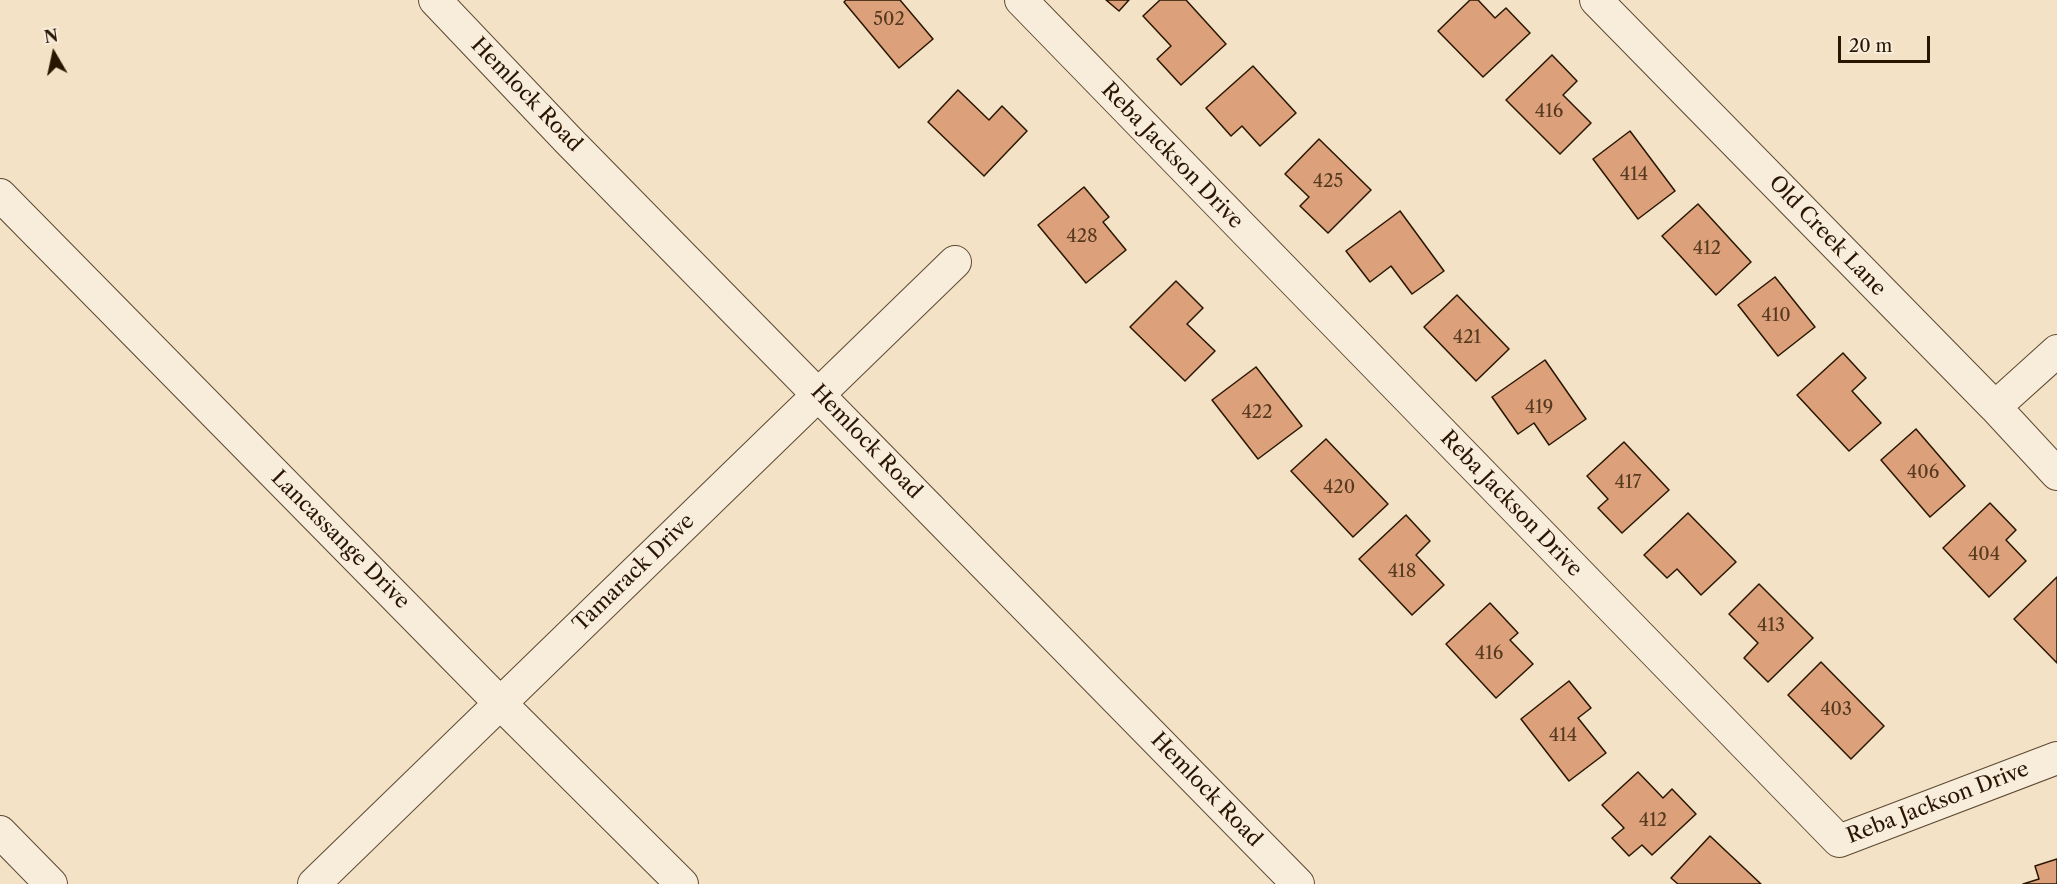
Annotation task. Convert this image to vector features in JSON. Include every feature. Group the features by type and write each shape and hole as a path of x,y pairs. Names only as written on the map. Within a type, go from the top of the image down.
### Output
{"street":[{"name":"Hemlock Road","path":"435,0 568,140 1298,884"},
{"name":"Reba Jackson Drive","path":"1021,0 1839,841 2057,758"},
{"name":"Old Creek Lane","path":"1596,0 1995,407 2057,474"},
{"name":"Lancassange Drive","path":"0,195 500,703 682,884"},
{"name":"Tamarack Drive","path":"314,884 955,262"},
{"path":"1995,407 2057,351"},
{"path":"0,832 51,884"}],"building":[{"path":"846,0 900,0 933,39 899,68 844,2"},
{"path":"1106,0 1129,0 1119,11"},
{"path":"1160,0 1186,0 1226,44 1181,85 1157,59 1171,46 1143,16"},
{"path":"1470,0 1478,0 1495,18 1506,8 1530,33 1483,77 1438,31"},
{"path":"1552,55 1577,81 1563,95 1591,123 1560,154 1506,100"},
{"path":"1253,66 1296,113 1260,146 1242,126 1231,136 1206,108"},
{"path":"958,90 989,120 1002,106 1027,131 984,176 928,122"},
{"path":"1630,131 1675,191 1638,219 1593,159"},
{"path":"1319,139 1371,190 1328,233 1300,206 1309,197 1285,174"},
{"path":"1084,187 1109,217 1103,222 1126,250 1086,283 1038,225"},
{"path":"1698,204 1751,262 1716,295 1662,236"},
{"path":"1400,211 1444,271 1412,294 1391,266 1370,282 1346,251"},
{"path":"1775,277 1815,327 1778,356 1738,305"},
{"path":"1176,281 1203,308 1187,324 1215,351 1185,381 1130,327"},
{"path":"1457,295 1509,349 1476,381 1424,327"},
{"path":"1843,353 1866,378 1852,391 1881,423 1849,451 1797,395"},
{"path":"1545,360 1586,419 1549,445 1534,423 1518,434 1492,397"},
{"path":"1256,367 1302,426 1258,459 1212,400"},
{"path":"1916,429 1965,486 1930,517 1881,460"},
{"path":"1326,439 1388,504 1353,537 1291,471"},
{"path":"1624,442 1669,490 1622,533 1598,508 1608,499 1587,476"},
{"path":"1990,503 2016,530 2006,540 2026,561 1989,597 1943,548"},
{"path":"1688,513 1736,562 1701,595 1677,569 1667,578 1644,555"},
{"path":"1406,515 1430,541 1416,555 1444,585 1412,615 1359,559"},
{"path":"2057,577 2057,663 2014,619"},
{"path":"1759,584 1813,638 1768,682 1744,658 1758,643 1729,614"},
{"path":"1490,603 1518,633 1510,640 1533,664 1496,698 1446,644"},
{"path":"1821,662 1884,726 1851,759 1788,695"},
{"path":"1569,681 1591,708 1578,718 1606,753 1569,781 1521,719"},
{"path":"1638,772 1663,798 1672,789 1696,814 1652,855 1642,845 1629,856 1612,838 1624,828 1602,805"},
{"path":"1710,836 1761,884 1678,884 1671,878"},
{"path":"2057,859 2057,884 2023,884 2039,879 2035,866"}]}
